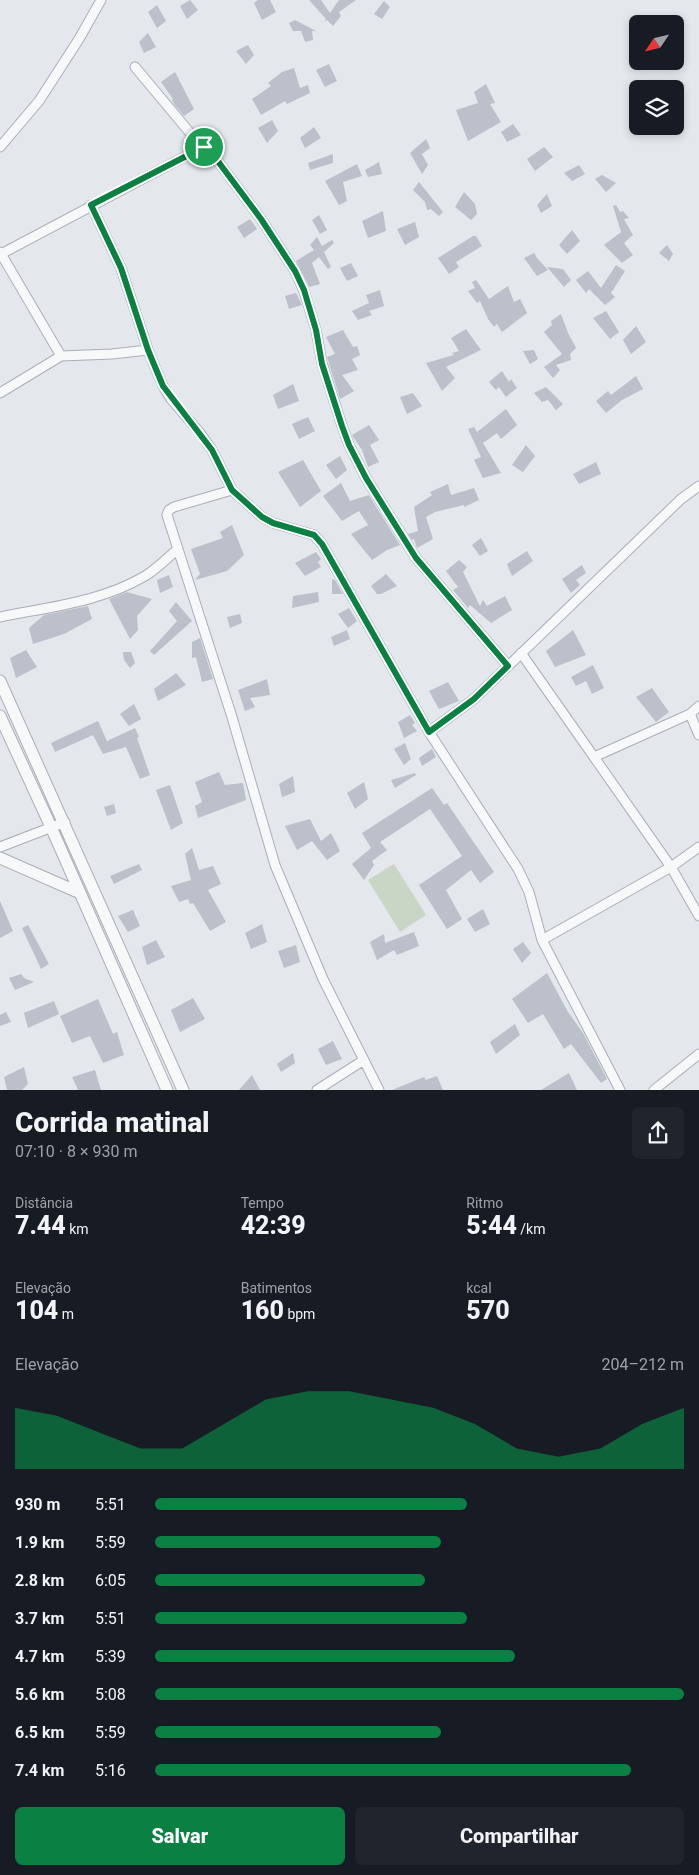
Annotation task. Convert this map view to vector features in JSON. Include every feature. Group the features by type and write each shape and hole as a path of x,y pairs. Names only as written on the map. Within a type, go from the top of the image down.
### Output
{"street":[{"path":"0,147 39,101 101,0"},
{"path":"135,67 204,147 214,156 261,219 295,271 304,290 314,322 322,364 342,426 349,445 366,478 416,558 508,666"},
{"path":"61,356 1,253 204,147"},
{"path":"91,205 121,268 148,350 163,386 212,450 232,490 262,517 273,523 314,535 322,544 429,732 518,869 529,892 542,940 620,1090"},
{"path":"0,392 61,356 112,354 148,350"},
{"path":"429,732 474,699 681,499 699,486"},
{"path":"232,490 174,507 167,514 229,708 275,865 323,979 379,1090"},
{"path":"0,617 98,597 122,588 147,575 178,549"},
{"path":"521,653 671,867 699,916"},
{"path":"0,681 65,822 183,1090"},
{"path":"594,757 690,714 699,706"},
{"path":"690,714 699,735"},
{"path":"0,716 167,1090"},
{"path":"0,847 65,822"},
{"path":"542,940 671,867 699,847"},
{"path":"0,858 80,893"},
{"path":"654,1090 699,1054"},
{"path":"317,1090 364,1060"}],"green space":[{"path":"394,864 426,915 400,932 368,880"}],"building":[{"path":"190,0 198,10 187,19 180,6"},
{"path":"258,0 270,0 276,12 262,20 254,3"},
{"path":"309,0 321,0 330,13 339,0 356,0 339,12 341,16 333,26 327,20 324,22 326,19"},
{"path":"384,1 390,7 382,19 374,14"},
{"path":"157,5 166,21 157,28 148,12"},
{"path":"295,20 316,31 312,31 313,40 305,42 301,31 293,31 289,23"},
{"path":"148,33 156,47 144,53 139,42"},
{"path":"248,45 254,55 246,64 236,51"},
{"path":"329,64 337,81 325,87 316,70"},
{"path":"294,68 300,88 308,85 310,93 287,104 285,101 261,115 252,99 271,86 268,83 282,72"},
{"path":"175,72 194,109 184,116 174,104 173,99 161,82"},
{"path":"486,84 495,103 490,104 501,122 468,141 456,110 478,103 474,92"},
{"path":"272,120 278,131 267,143 258,128"},
{"path":"513,124 521,135 507,142 501,132"},
{"path":"314,127 321,138 305,148 300,138"},
{"path":"426,139 430,148 422,154 428,165 422,174 410,153"},
{"path":"544,147 553,157 535,171 527,159"},
{"path":"333,154 333,163 310,170 308,163"},
{"path":"379,162 382,174 368,177 365,170"},
{"path":"357,164 362,176 343,182 347,201 339,205 325,181"},
{"path":"579,165 585,174 572,181 564,173"},
{"path":"602,175 616,183 606,192 595,179"},
{"path":"419,182 443,212 439,216 431,209 427,210 425,202 413,190"},
{"path":"464,192 475,204 477,214 471,220 455,207"},
{"path":"547,194 552,206 541,213 537,205"},
{"path":"616,205 620,212 623,211 629,218 624,219 633,235 624,243 633,255 622,263 604,245 621,232 613,206"},
{"path":"383,211 386,231 368,238 362,221"},
{"path":"319,215 327,230 320,234 312,220"},
{"path":"250,219 257,229 244,238 237,227"},
{"path":"415,222 419,237 405,245 397,229"},
{"path":"572,230 580,241 567,254 559,245"},
{"path":"473,236 476,236 482,246 456,262 459,267 449,274 438,258"},
{"path":"317,237 322,246 332,240 334,243 324,252 331,267 328,269 319,257 312,263 320,284 309,287 296,261 314,250 310,245"},
{"path":"667,245 673,254 669,261 659,253"},
{"path":"534,253 548,270 537,276 524,258"},
{"path":"351,263 358,276 347,281 340,268"},
{"path":"616,265 625,271 611,293 615,297 605,305 589,289 586,293 576,280 588,271 601,288"},
{"path":"547,267 563,269 571,280 564,287"},
{"path":"476,280 489,299 508,286 514,302 520,299 527,313 502,332 497,324 494,327 480,301 477,303 468,291 475,288 472,282"},
{"path":"380,290 384,306 369,311 372,315 358,320 352,311 369,303 366,295"},
{"path":"296,293 302,305 289,309 285,296"},
{"path":"606,311 619,332 610,339 593,318"},
{"path":"561,314 576,348 570,354 571,360 556,365 560,370 553,378 544,367 562,354 544,332 552,325 551,321"},
{"path":"636,326 646,342 631,354 623,340"},
{"path":"466,329 481,350 446,367 455,378 442,391 426,363 454,355 452,353 459,351 451,338"},
{"path":"343,330 353,347 357,346 360,355 352,359 358,370 342,375 354,391 340,399 327,357 335,354 326,337"},
{"path":"534,350 538,359 530,364 523,351"},
{"path":"502,371 509,382 511,379 517,388 506,397 499,387 496,390 489,382"},
{"path":"636,376 643,389 622,400 606,413 596,401 608,391 611,395"},
{"path":"293,384 299,401 278,409 273,395"},
{"path":"546,387 563,404 556,410 548,400 542,402 534,393"},
{"path":"413,393 422,406 407,414 400,397"},
{"path":"506,409 517,425 501,439 497,433 483,443 501,473 483,478 474,460 481,457 468,429 474,427 477,432"},
{"path":"308,417 315,431 299,439 292,424"},
{"path":"369,425 379,440 370,445 379,462 368,467 362,450 352,435"},
{"path":"526,445 535,456 523,472 512,465"},
{"path":"340,456 347,470 336,479 326,465"},
{"path":"303,460 321,491 300,507 278,472"},
{"path":"596,462 601,474 579,484 573,474"},
{"path":"341,483 350,501 369,495 400,545 387,550 372,560 351,534 368,525 359,511 342,521 323,496"},
{"path":"448,484 451,495 474,488 479,500 464,507 464,505 435,512 426,517 433,539 417,548 414,539 412,540 408,534 418,531 414,507 432,495 430,492"},
{"path":"232,525 244,555 227,571 195,580 200,574 191,549 223,538 220,532"},
{"path":"481,538 488,551 480,556 472,545"},
{"path":"527,551 533,561 512,576 507,564"},
{"path":"316,552 321,559 318,562 321,567 305,576 295,563"},
{"path":"459,560 467,567 463,572 480,606 483,600 487,606 505,596 512,610 491,623 470,605 468,608 453,590 458,587 446,571"},
{"path":"582,565 586,573 576,580 580,585 571,593 562,579"},
{"path":"386,574 397,586 377,594 371,586"},
{"path":"169,575 173,587 160,593 157,580"},
{"path":"332,579 335,580 343,594 332,594"},
{"path":"127,592 152,599 137,616 138,630 130,639 109,599"},
{"path":"318,592 319,602 292,608 293,596"},
{"path":"176,602 192,621 154,655 150,651 177,621 169,611"},
{"path":"88,606 92,619 64,634 33,644 29,628 44,615"},
{"path":"349,608 357,621 348,628 338,614"},
{"path":"240,614 242,623 230,628 227,617"},
{"path":"347,630 350,639 334,646 331,637"},
{"path":"573,630 586,655 555,667 546,651"},
{"path":"200,638 213,679 202,682 196,657 192,658 192,642"},
{"path":"26,650 37,667 16,678 10,658"},
{"path":"123,652 131,652 135,663 130,668 124,660"},
{"path":"593,665 604,688 592,694 586,681 576,686 571,677"},
{"path":"176,673 186,685 158,701 154,689"},
{"path":"267,679 270,695 250,698 255,707 245,711 238,690"},
{"path":"448,682 459,701 439,709 429,691"},
{"path":"652,688 669,712 656,722 636,697"},
{"path":"134,704 141,719 129,726 120,714"},
{"path":"410,715 415,723 412,725 417,731 404,738 398,722"},
{"path":"98,721 107,741 135,728 150,775 140,779 126,747 103,754 93,735 55,752 51,743"},
{"path":"405,743 411,759 404,765 394,749"},
{"path":"432,749 436,757 422,766 419,758"},
{"path":"219,772 225,785 243,783 246,800 198,818 195,806 202,802 195,782"},
{"path":"415,773 416,775 395,788 391,780"},
{"path":"293,776 295,792 282,797 279,784"},
{"path":"364,782 368,799 355,809 347,793"},
{"path":"170,785 183,823 171,830 156,790"},
{"path":"432,788 444,805 447,803 494,872 480,883 471,870 446,890 462,919 447,929 419,885 462,856 430,809 380,842 387,850 372,861 374,865 364,880 352,864 371,848 362,833"},
{"path":"114,804 116,813 107,816 104,807"},
{"path":"310,819 321,841 331,833 340,851 327,860 312,841 297,850 285,826"},
{"path":"192,848 199,870 213,866 221,884 208,890 226,922 210,931 193,903 190,904 188,899 179,902 171,886 191,880 185,854"},
{"path":"139,864 142,870 114,884 110,876"},
{"path":"0,901 13,931 0,938"},
{"path":"483,909 490,924 475,932 467,919"},
{"path":"133,910 140,926 128,932 118,916"},
{"path":"262,924 267,942 251,949 245,933"},
{"path":"28,925 49,964 41,969 22,928"},
{"path":"414,932 419,946 397,955 394,950 377,960 370,942 384,934 385,943"},
{"path":"156,940 165,957 147,965 142,947"},
{"path":"523,942 531,953 522,963 513,949"},
{"path":"296,945 300,962 284,968 278,951"},
{"path":"547,973 568,1012 583,1033 607,1079 601,1083 571,1044 564,1049 543,1014 528,1023 512,999"},
{"path":"21,974 24,978 34,982 15,990 9,978"},
{"path":"193,998 205,1019 180,1032 171,1010"},
{"path":"98,999 113,1034 117,1032 124,1055 103,1063 90,1036 72,1043 60,1016"},
{"path":"54,1001 59,1014 28,1028 24,1013"},
{"path":"6,1012 11,1022 0,1026 0,1015"},
{"path":"515,1024 520,1035 496,1054 490,1042"},
{"path":"333,1041 342,1059 326,1065 318,1049"},
{"path":"293,1053 295,1063 281,1072 277,1064"},
{"path":"24,1067 28,1084 22,1090 7,1090 4,1077"},
{"path":"95,1070 101,1090 78,1090 72,1077"},
{"path":"569,1073 577,1090 541,1090"},
{"path":"252,1075 260,1090 239,1090"},
{"path":"437,1076 443,1090 392,1090 424,1077 426,1080"}],"route":[{"path":"204,147 214,156 261,219 295,271 304,290 316,330 322,364 342,426 349,445 366,478 416,558 508,666 474,699 429,732 322,544 314,535 273,523 262,517 232,490 212,450 163,386 148,350 121,268 91,205 204,147"}]}
